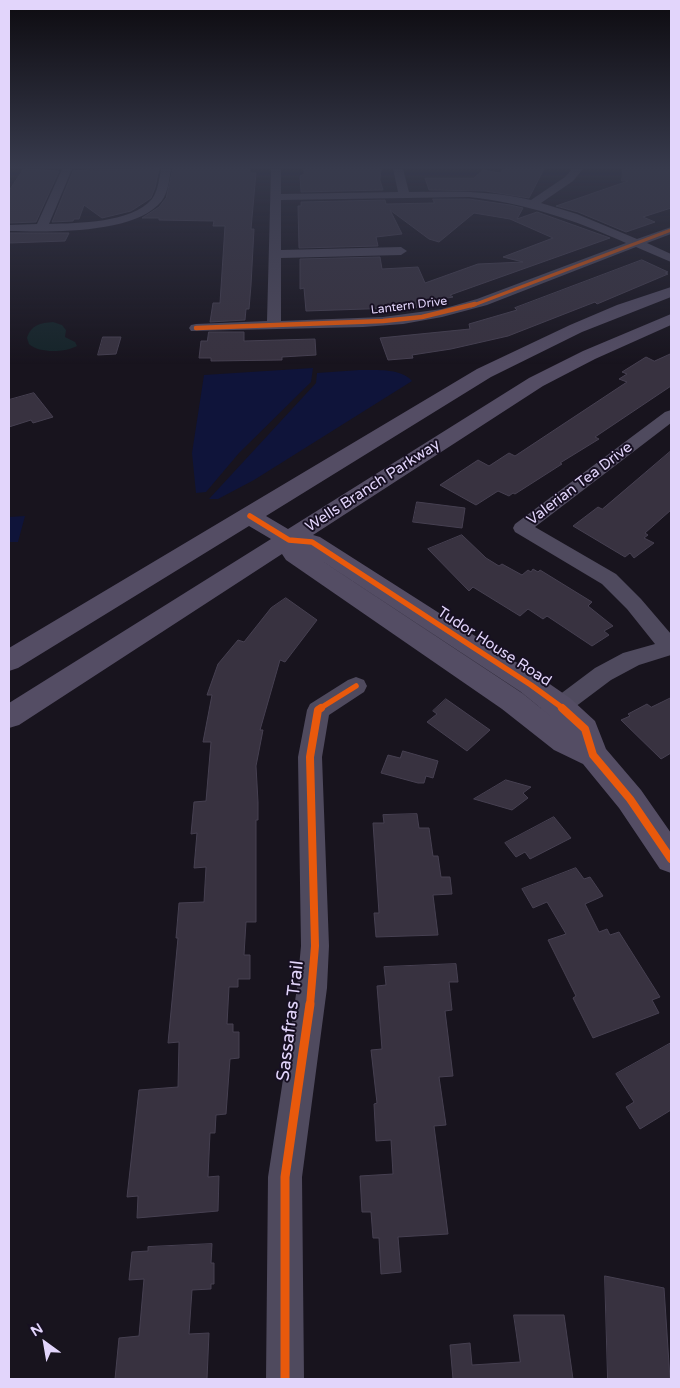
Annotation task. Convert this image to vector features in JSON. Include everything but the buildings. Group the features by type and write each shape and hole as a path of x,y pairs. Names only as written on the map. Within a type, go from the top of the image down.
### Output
{"main road":[{"path":"9,661 501,364 589,322 671,292"},
{"name":"Wells Branch Parkway","path":"9,717 536,382 589,354 671,319"},
{"name":"Tudor House Road","path":"250,516 289,540 312,542 531,685 560,706 585,730 593,755 630,798 671,859"},
{"name":"Tudor House Road","path":"289,540 294,554 539,722 564,742 593,755"}],"street":[{"path":"274,326 275,234"},
{"path":"613,234 671,258"},
{"name":"Lantern Drive","path":"196,328 384,322 426,318 454,311 662,234"},
{"path":"275,254 401,251"},
{"name":"Valerian Tea Drive","path":"670,647 634,604 609,579 522,528 671,415"},
{"path":"539,722 603,674 631,659 670,647"},
{"name":"Sassafras Trail","path":"286,1379 285,1177 312,988 315,946 310,756 318,710 356,686"}],"shaded area":[{"path":"53,322 62,325 66,330 65,337 75,342 77,346 66,350 46,351 29,344 27,338 34,327"},
{"path":"313,368 311,382 239,453 206,492 196,493 192,453 204,375"},
{"path":"360,370 395,372 408,377 412,381 254,480 218,499 209,499 316,383 317,373"},
{"path":"25,516 18,542 9,542 9,517"}],"cycle path":[{"path":"196,328 363,322 422,317 442,313 482,302 661,234"},
{"path":"250,516 289,540 312,542 531,685 560,706 585,729 593,755 630,799 671,859"},
{"path":"285,1379 285,1177 312,988 315,946 310,757 318,710 356,686"}]}
